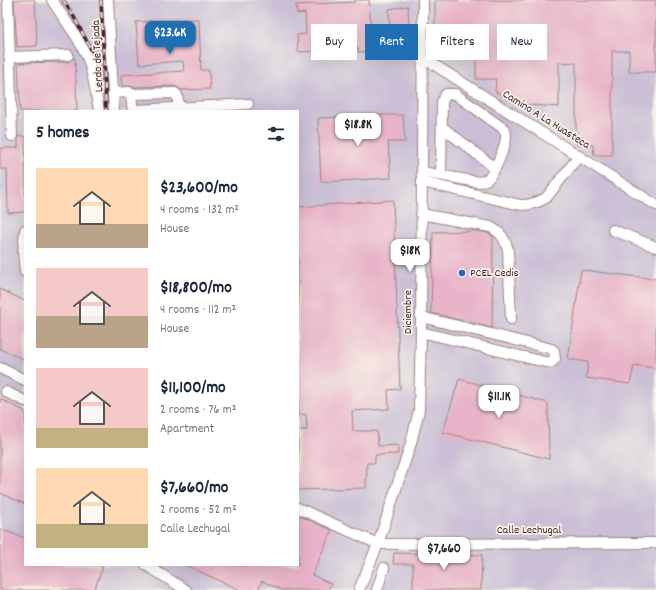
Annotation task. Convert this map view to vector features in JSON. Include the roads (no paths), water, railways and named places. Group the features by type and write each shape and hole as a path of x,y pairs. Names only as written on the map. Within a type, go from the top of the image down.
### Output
{"street":[{"path":"8,0 12,136"},
{"name":"Lerdo de Tejada","path":"52,0 70,26 89,61 99,110"},
{"name":"Lerdo de Tejada","path":"108,0 114,110"},
{"name":"Diciembre","path":"359,590 378,544 411,443 419,410 421,332 423,0"},
{"path":"10,57 68,55"},
{"name":"Camino A La Huasteca","path":"422,56 656,205"},
{"path":"113,93 175,93 177,95 179,108"},
{"path":"422,177 441,175 483,182 488,179 495,168 506,140 504,129 455,94 451,93 446,94 442,102 441,175"},
{"path":"131,94 133,110 248,104"},
{"path":"442,127 495,168"},
{"path":"422,177 513,204 531,205 546,198 579,156"},
{"path":"422,214 490,227 498,231 505,240 508,250 511,319"},
{"path":"613,230 655,244"},
{"path":"24,241 24,262"},
{"path":"421,317 552,349 554,351 555,358 554,361 548,363 421,332"},
{"path":"0,368 24,380"},
{"path":"6,392 24,401"},
{"path":"299,508 378,544"},
{"name":"Calle Lechugal","path":"378,544 656,543"},
{"path":"148,566 186,590"},
{"path":"377,590 384,568"}],"railway":[{"path":"63,0 74,17 96,59 101,81"},
{"path":"101,0 106,110"}],"place":[{"name":"PCEL Cedis","path":"462,273"}]}
